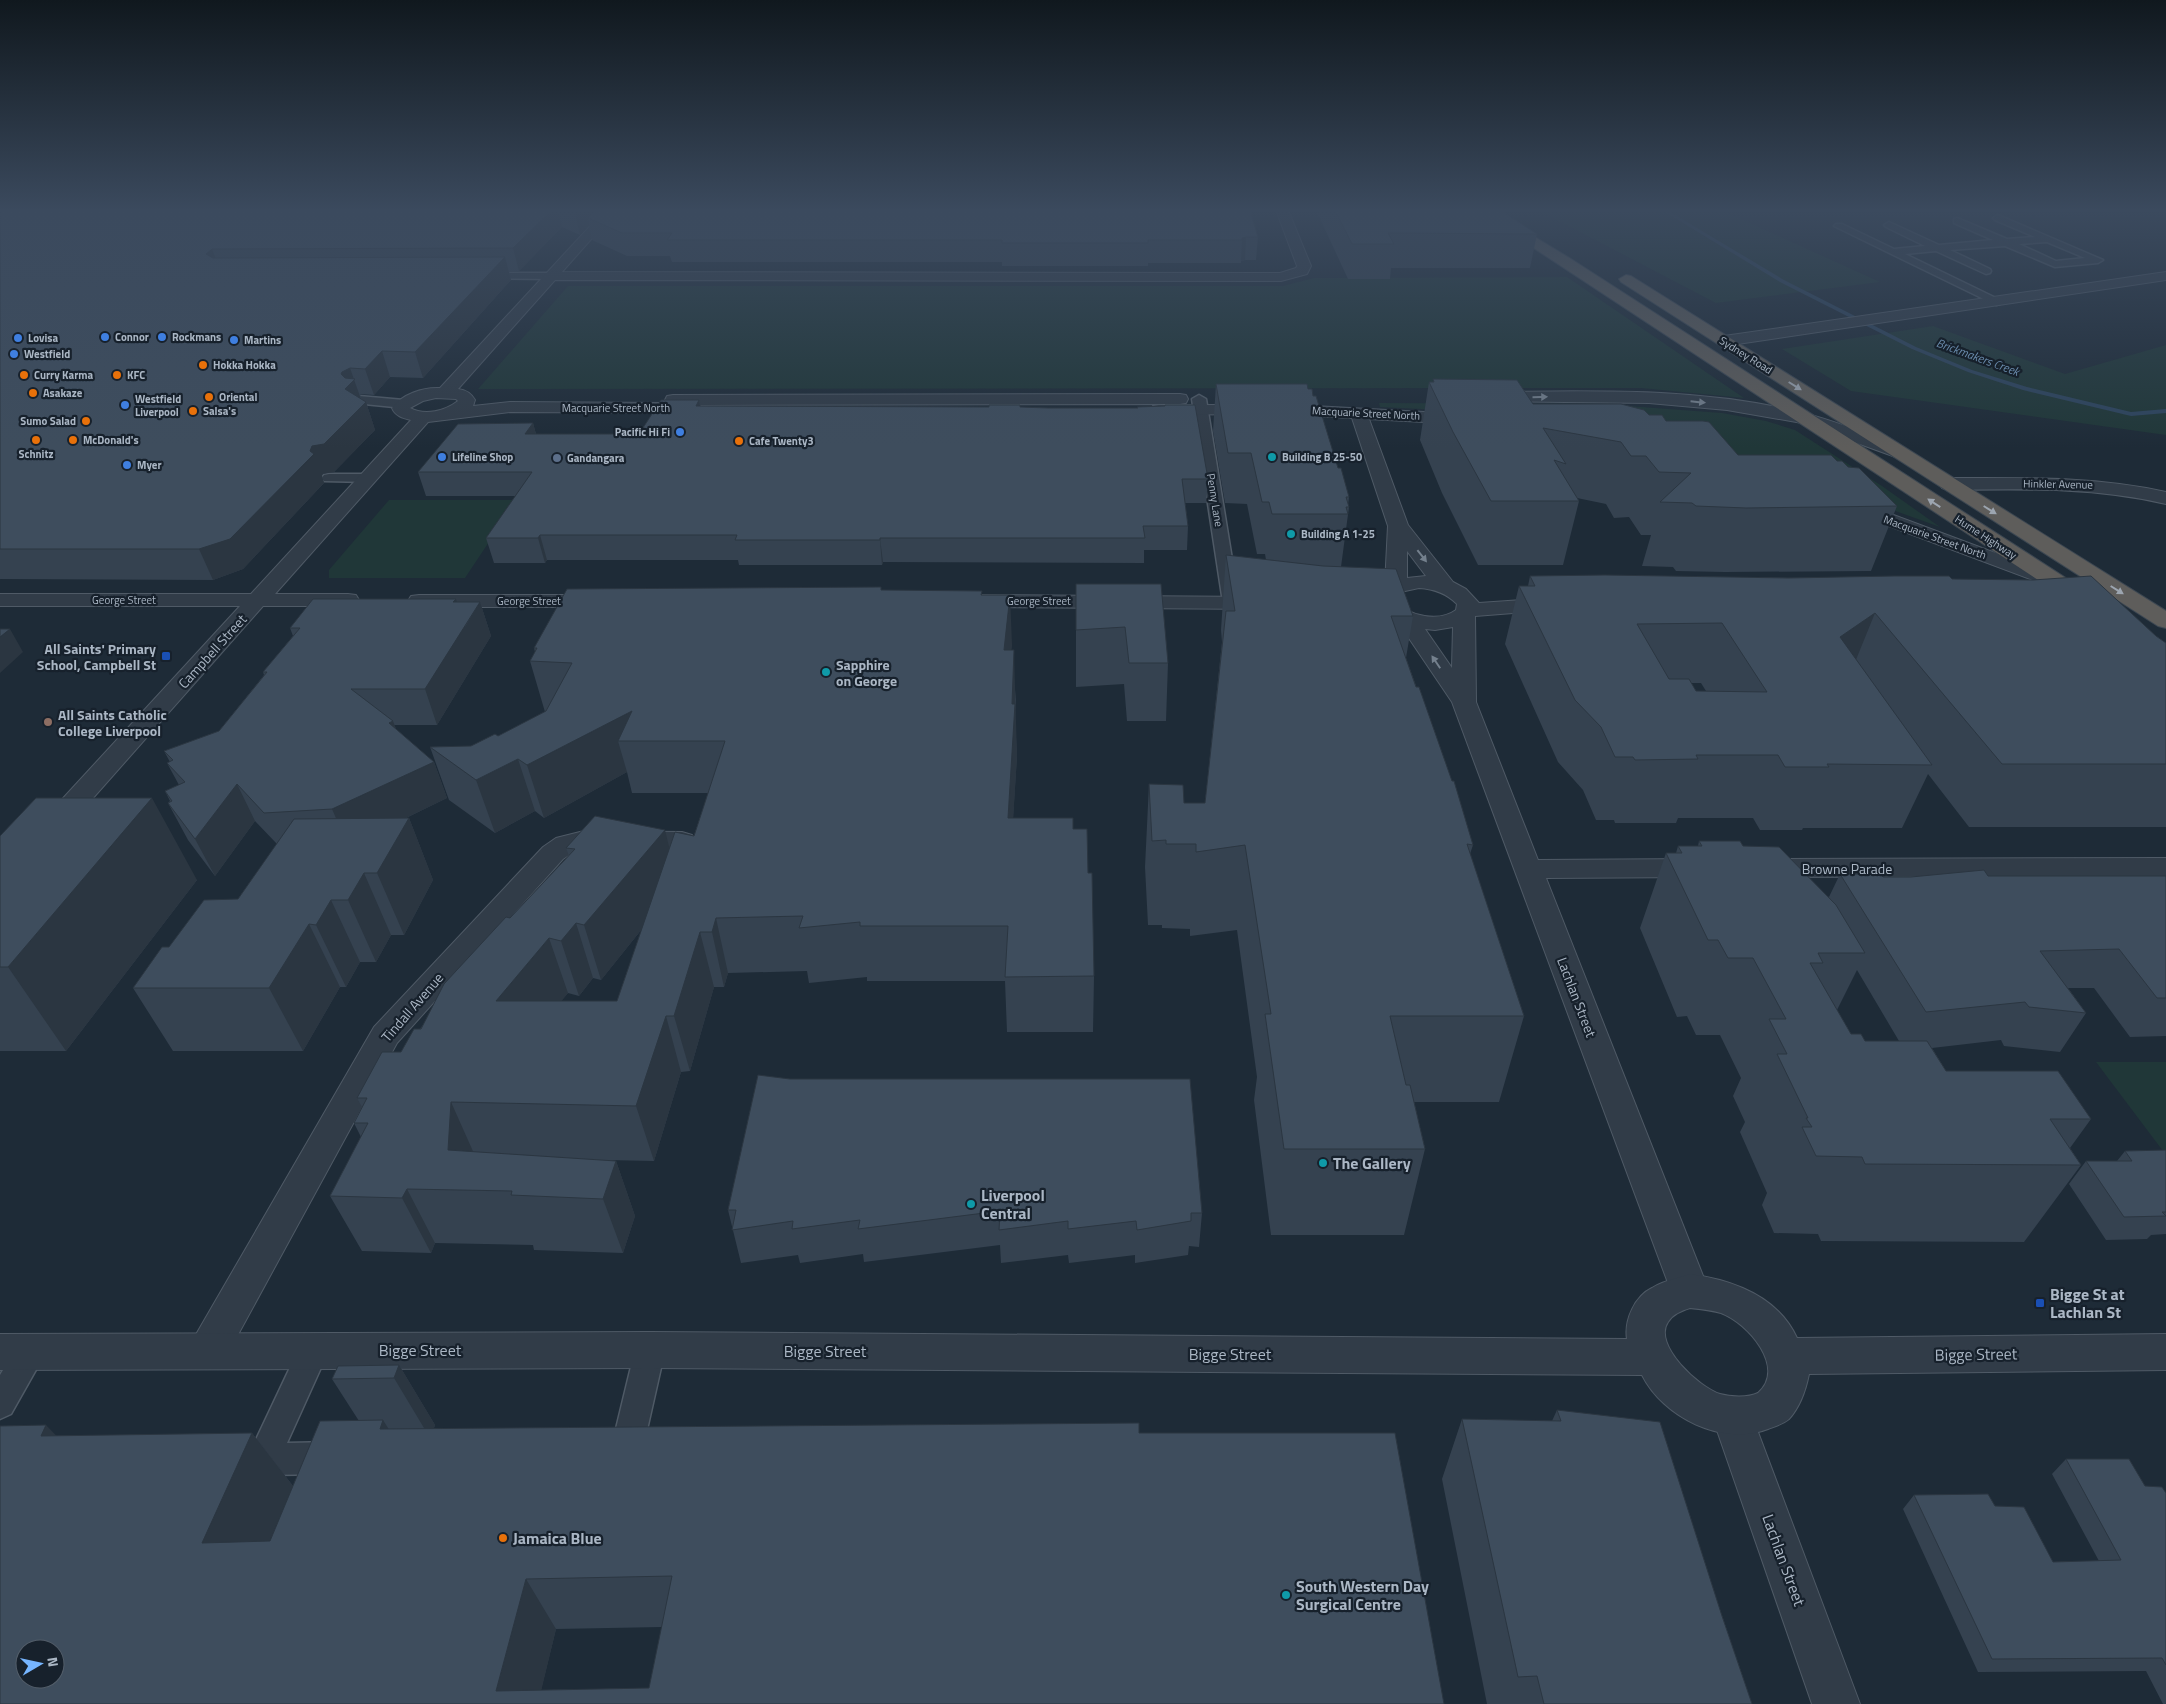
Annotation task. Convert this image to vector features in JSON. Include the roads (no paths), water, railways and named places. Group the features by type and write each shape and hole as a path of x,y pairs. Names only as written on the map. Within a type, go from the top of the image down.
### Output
{"highway":[{"name":"Sydney Road","path":"1606,290 1807,420"},
{"name":"Sydney Road","path":"1643,290 1902,454"},
{"path":"1693,345 1724,341"},
{"name":"Hume Highway","path":"1807,420 2091,604"},
{"name":"Hume Highway","path":"1902,454 2166,621"}],"street":[{"path":"446,392 539,290"},
{"path":"1724,341 2078,290"},
{"path":"446,392 465,397 467,400 466,404 445,414 423,417 407,414 402,411 404,404 417,397 446,392"},
{"name":"Macquarie Street North","path":"465,397 546,402 1200,405 1358,412 1477,420"},
{"path":"1471,397 1649,398 1758,410 1807,420 1902,454"},
{"name":"Macquarie Street North","path":"445,414 503,408 541,407 1200,405 1377,398"},
{"path":"1358,412 1398,526 1450,588 1468,603 1466,613"},
{"name":"Campbell Street","path":"38,843 423,417"},
{"name":"Hinkler Avenue","path":"1949,484 2094,484 2140,491 2166,498"},
{"name":"Macquarie Street North","path":"1838,502 2053,581"},
{"path":"1387,602 1398,526"},
{"path":"1419,582 1450,588 1566,602 1466,613 1445,623 1432,623 1387,602 1419,582"},
{"name":"George Street","path":"0,600 373,600"},
{"name":"George Street","path":"403,600 622,601"},
{"name":"George Street","path":"951,601 1277,601"},
{"name":"Lachlan Street","path":"1387,602 1464,702 1690,1291"},
{"path":"2048,602 2091,604"},
{"name":"Lachlan Street","path":"1464,702 1466,613"},
{"name":"Tindall Avenue","path":"208,1351 385,1035 552,853 566,844 584,840 682,841"},
{"name":"Browne Parade","path":"1528,869 2166,867"},
{"path":"1690,1291 1712,1293 1737,1302 1758,1316 1775,1335 1786,1356 1789,1376 1784,1394 1773,1408 1754,1415 1732,1416 1712,1411 1692,1402 1660,1374 1651,1357 1646,1340 1646,1325 1652,1311 1660,1301 1674,1294 1690,1291"},
{"name":"Bigge Street","path":"16,1352 650,1350 1651,1357"},
{"name":"Bigge Street","path":"1786,1356 2166,1352"},
{"name":"Lachlan Street","path":"1732,1416 1836,1704"}],"lane":[{"path":"1970,290 1996,302"},
{"path":"359,400 404,404"},
{"name":"Penny Lane","path":"1200,405 1234,601"},
{"path":"329,478 368,478"},
{"path":"314,1350 263,1459 361,1457"},
{"path":"597,1452 626,1452 650,1350"},
{"path":"0,1404 16,1352"}],"waterway":[{"name":"Brickmakers Creek","path":"1799,290 1914,348 1970,371 2025,389 2131,414 2166,411"}],"place":[{"name":"Connor","path":"105,337"},
{"name":"Rockmans","path":"162,337"},
{"name":"Lovisa","path":"18,338"},
{"name":"Martins","path":"234,340"},
{"name":"Westfield","path":"14,354"},
{"name":"Hokka Hokka","path":"203,365"},
{"name":"Curry Karma","path":"24,375"},
{"name":"KFC","path":"117,375"},
{"name":"Asakaze","path":"33,393"},
{"name":"Oriental","path":"209,397"},
{"name":"Westfield Liverpool","path":"125,405"},
{"name":"Salsa's","path":"193,411"},
{"name":"Sumo Salad","path":"86,421"},
{"name":"Pacific Hi Fi","path":"680,432"},
{"name":"Schnitz","path":"36,440"},
{"name":"McDonald's","path":"73,440"},
{"name":"Cafe Twenty3","path":"739,441"},
{"name":"Lifeline Shop","path":"442,457"},
{"name":"Building B 25-50","path":"1272,457"},
{"name":"Gandangara","path":"557,458"},
{"name":"Myer","path":"127,465"},
{"name":"Building A 1-25","path":"1291,534"},
{"name":"All Saints' Primary School, Campbell St","path":"166,656"},
{"name":"Sapphire on George","path":"826,672"},
{"name":"All Saints Catholic College Liverpool","path":"48,722"},
{"name":"The Gallery","path":"1323,1163"},
{"name":"Liverpool Central","path":"971,1204"},
{"name":"Bigge St at Lachlan St","path":"2040,1303"},
{"name":"Jamaica Blue","path":"503,1538"},
{"name":"South Western Day Surgical Centre","path":"1286,1595"}]}
